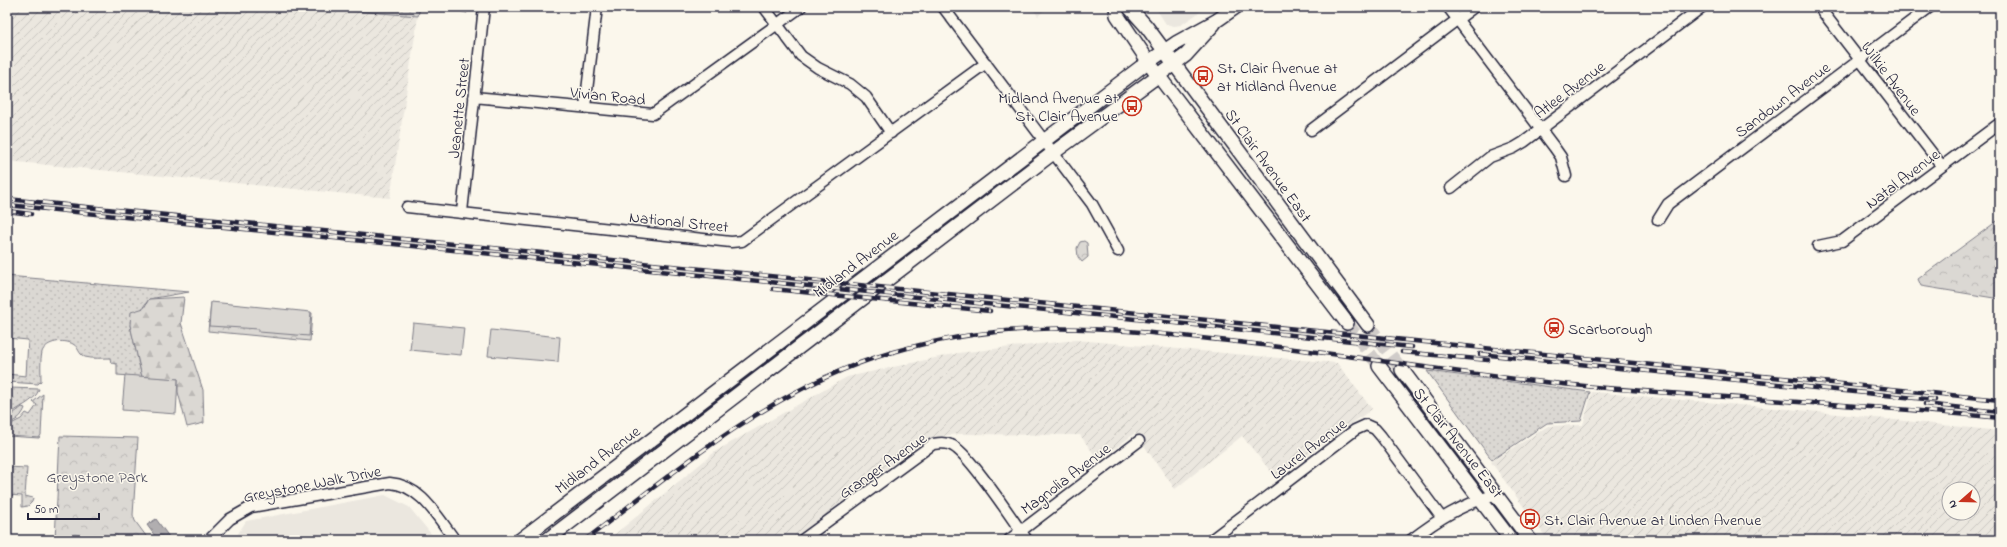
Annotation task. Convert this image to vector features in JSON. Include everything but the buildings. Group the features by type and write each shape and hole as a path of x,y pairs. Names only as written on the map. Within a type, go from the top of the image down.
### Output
{"main road":[{"name":"St Clair Avenue East","path":"1116,7 1117,15 1157,74 1347,324"},
{"name":"St Clair Avenue East","path":"1129,7 1146,26 1368,325"},
{"name":"Midland Avenue","path":"547,540 1157,74 1186,55 1216,22 1236,7"},
{"name":"Midland Avenue","path":"520,540 1149,62 1193,33 1216,22"},
{"name":"St Clair Avenue East","path":"1379,366 1511,540"},
{"name":"St Clair Avenue East","path":"1402,370 1530,540"}],"street":[{"name":"Jeanette Street","path":"462,212 484,7"},
{"path":"585,107 597,7"},
{"path":"764,7 795,49 808,62 850,84 866,97 891,133"},
{"name":"Vivian Road","path":"474,97 653,114 801,7"},
{"path":"943,7 1092,204 1118,251"},
{"path":"1448,7 1561,157 1566,176"},
{"path":"1311,130 1474,7"},
{"name":"Atlee Avenue","path":"1451,188 1490,157 1514,148 1702,7"},
{"name":"Wilkie Avenue","path":"1819,7 1942,166"},
{"name":"Sandown Avenue","path":"1658,220 1668,204 1930,7"},
{"name":"National Street","path":"407,207 731,242 742,241 986,63"},
{"name":"Natal Avenue","path":"1818,246 1842,241 2000,123"},
{"name":"Laurel Avenue","path":"1210,540 1355,430 1366,425 1369,425 1381,436 1441,517"},
{"name":"Magnolia Avenue","path":"1009,540 1020,530 1139,441"},
{"name":"Granger Avenue","path":"802,540 933,444 943,443 952,445 961,453 985,481 1027,540"},
{"name":"Greystone Walk Drive","path":"209,540 230,519 251,507 390,483 404,485 418,493 455,540"},
{"path":"1412,540 1441,517 1496,494"}],"shaded area":[{"path":"7,7 305,7 418,16 390,198 7,161"},
{"path":"1031,7 1048,7 1038,16"},
{"path":"1155,7 1207,7 1181,25 1174,26 1166,24"},
{"path":"1076,340 1337,363 1372,409 1276,478 1242,436 1175,489 1135,433 1099,461 1080,435 958,434 927,438 793,540 608,540 716,451 847,377 958,353"},
{"path":"1592,392 1809,411 2000,431 2000,540 1548,540 1491,462 1548,426 1583,425"},
{"path":"385,495 409,507 436,540 234,540 246,521"}],"green space":[{"path":"305,7 420,7 418,16"},
{"path":"443,7 467,7 467,13"},
{"path":"2000,219 2000,299 1921,286 1918,279"},
{"path":"1084,241 1087,243 1088,257 1082,262 1078,257 1077,248 1080,242"},
{"path":"7,276 189,292 149,299 130,325 142,377 117,375 117,364 111,363 110,358 85,357 73,344 60,341 51,343 44,348 41,362 41,381 38,384 7,382 7,374 26,376 28,340 7,338"},
{"path":"184,297 181,323 203,390 204,423 187,427 178,392 178,379 142,377 130,325 131,312 144,308 149,299"},
{"path":"211,302 311,312 309,336 259,332 259,329 209,326"},
{"path":"211,303 312,313 310,341 208,331"},
{"path":"413,323 464,328 461,355 410,350"},
{"path":"491,330 560,337 558,362 488,356"},
{"path":"1427,371 1590,392 1581,421 1547,423 1492,460"},
{"path":"125,375 178,379 176,414 122,410"},
{"path":"7,389 39,389 34,398 7,417"},
{"path":"43,394 41,435 39,438 7,436 7,426 21,419 26,413 30,415 37,405 33,402"},
{"path":"22,407 25,408 22,414 16,420 7,423 10,416"},
{"name":"Greystone Park","path":"60,436 138,438 133,515 135,521 149,540 55,540"},
{"path":"7,467 27,468 25,496 33,498 32,502 28,506 22,507 22,496 7,495"}],"water":[{"path":"156,519 169,537 165,540 158,540 147,525"}],"tunnel":[{"path":"1347,323 1379,366"},
{"path":"1368,325 1402,370"}],"railway":[{"path":"7,199 2000,400"},
{"path":"7,205 1412,347"},
{"path":"7,211 31,214"},
{"path":"773,289 990,311"},
{"path":"585,540 657,484 731,431 769,407 809,385 850,367 893,352 934,342 1012,330 1089,329 1128,331 1250,343 1453,371 1592,387 2000,418"},
{"path":"1402,352 1488,360"},
{"path":"1480,354 1935,400"},
{"path":"1925,404 2000,412"}],"place":[{"name":"St. Clair Avenue at at Midland Avenue","path":"1203,76"},
{"name":"Midland Avenue at St. Clair Avenue","path":"1132,106"},
{"name":"Scarborough","path":"1554,328"},
{"name":"St. Clair Avenue at Linden Avenue","path":"1530,519"}]}
